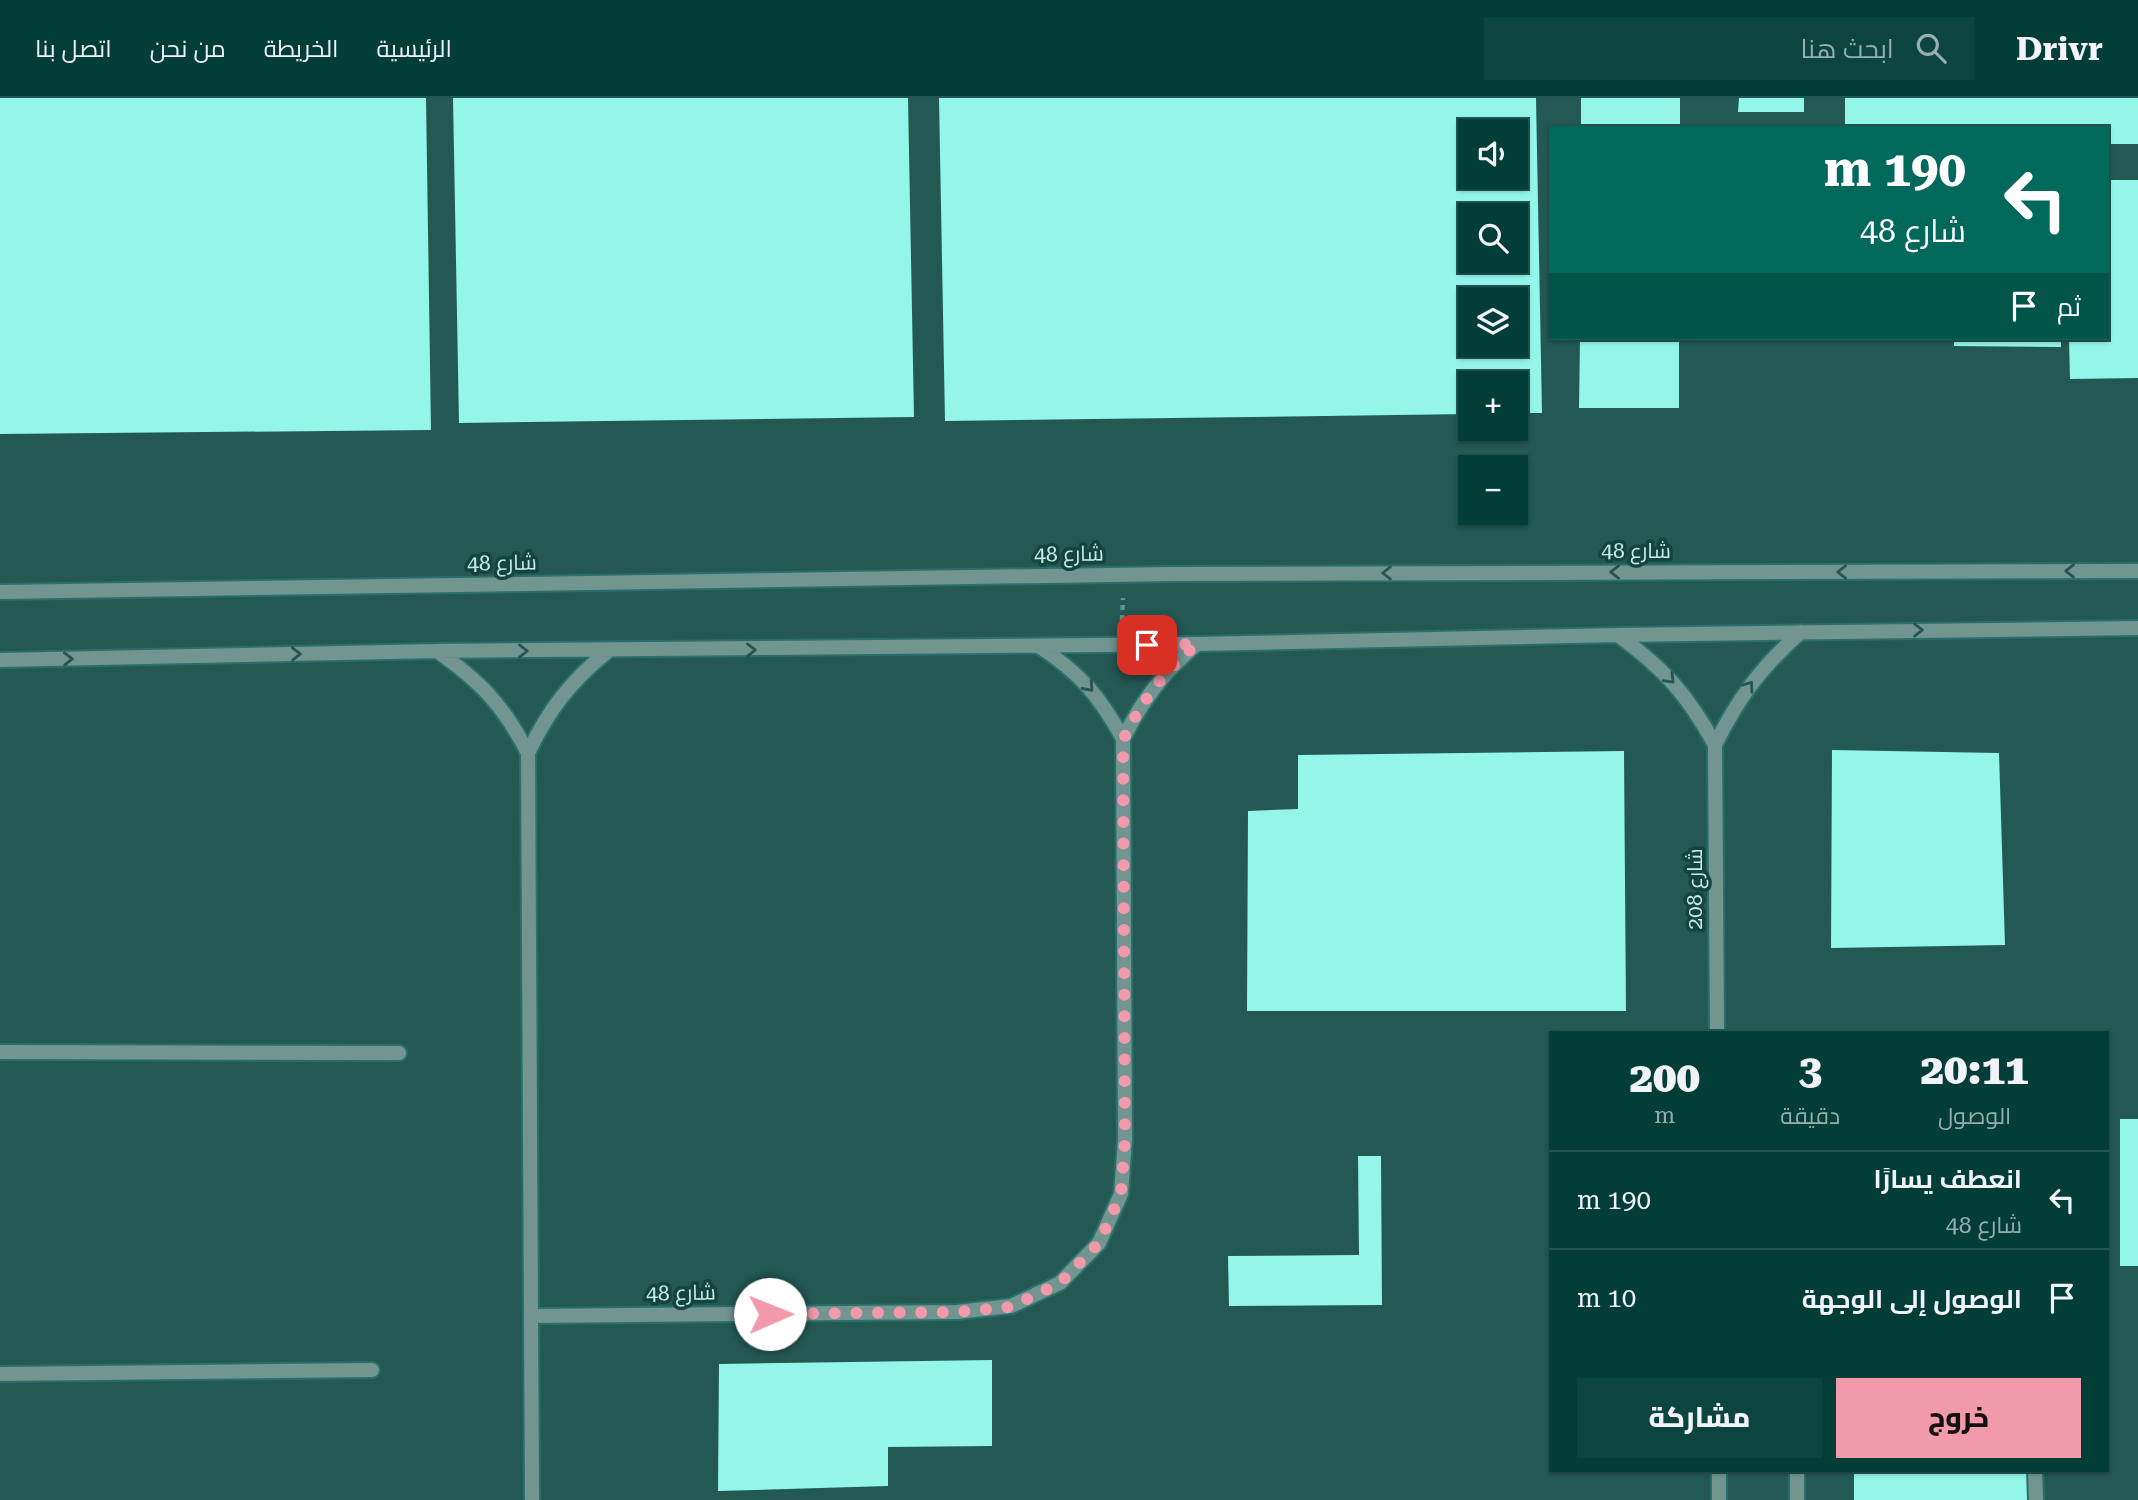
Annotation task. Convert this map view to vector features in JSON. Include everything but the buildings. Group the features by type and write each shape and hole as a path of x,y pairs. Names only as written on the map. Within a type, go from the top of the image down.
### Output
{"street":[{"name":"شارع 48","path":"0,592 1171,574 2138,571"},
{"path":"0,660 438,651 1121,646 1618,635 2138,628"},
{"name":"شارع 208","path":"1717,1031 1715,745 1731,712 1751,683 1774,656 1801,632"},
{"name":"شارع 208","path":"1618,635 1648,657 1675,683 1697,712 1715,745"},
{"name":"شارع 48","path":"531,1316 957,1312 1011,1307 1060,1283 1099,1243 1121,1194 1125,1139 1123,740 1153,687 1197,644"},
{"name":"شارع 48","path":"1040,646 1066,664 1090,686 1123,740"},
{"path":"438,651 491,695 512,722 528,753"},
{"path":"532,1500 528,753 542,723 560,696 582,672 608,651"},
{"path":"0,1052 399,1053"},
{"path":"0,1374 372,1370"},
{"path":"1719,1472 1719,1500"},
{"path":"1797,1472 1797,1500"},
{"path":"2035,1472 2036,1500"}],"path":[{"path":"1121,646 1123,598 1135,598"}],"shaded area":[{"path":"0,98 2138,98 2138,1500 0,1500"}],"route":[{"path":"770,1314 957,1312 1011,1307 1060,1283 1099,1243 1121,1194 1125,1139 1123,740 1153,687 1197,644 1147,645"}]}
